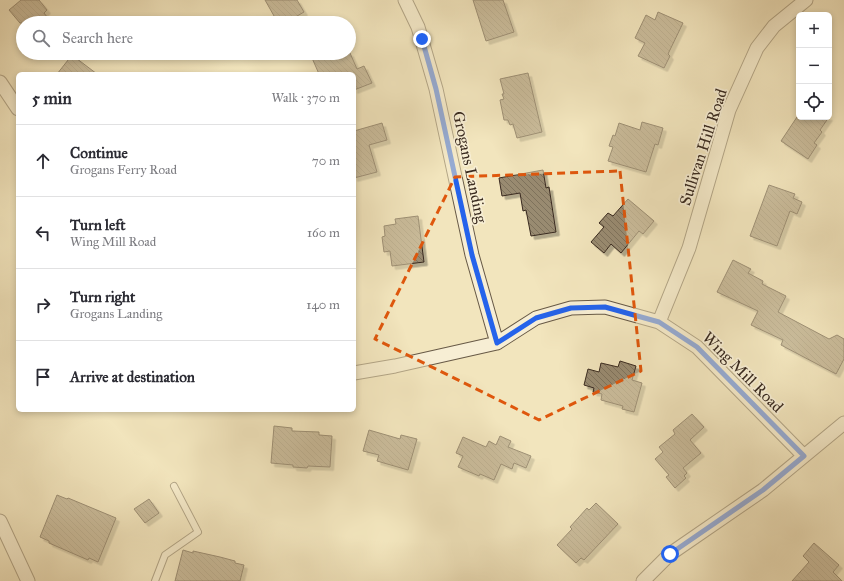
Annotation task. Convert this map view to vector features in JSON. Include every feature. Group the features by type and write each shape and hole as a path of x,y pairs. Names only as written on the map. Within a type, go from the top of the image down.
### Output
{"street":[{"name":"Grogans Landing","path":"404,0 418,27 434,82 472,255 497,343"},
{"name":"Sullivan Hill Road","path":"659,322 689,248 729,110 757,48 774,26 806,0"},
{"path":"0,82 16,105"},
{"name":"Wing Mill Road","path":"356,373 395,366 497,343 536,318 571,308 605,307 659,322 697,347 804,456"},
{"path":"643,581 670,554 763,490 844,423"},
{"path":"0,521 28,581"}],"lane":[{"path":"155,581 165,555 198,532 174,486"}],"highlighted area":[{"path":"620,171 641,371 539,420 375,339 455,177"}],"building":[{"path":"21,0 39,0 47,10 44,13 46,16 16,16 16,18 9,10"},
{"path":"265,0 297,0 304,12 297,16 274,16"},
{"path":"473,0 503,0 514,32 486,41"},
{"path":"658,12 683,23 668,54 670,56 664,68 638,56 645,43 635,38 646,15 655,20"},
{"path":"68,60 79,60 94,72 59,72"},
{"path":"313,60 353,60 357,69 364,66 372,83 356,89 356,72 318,72"},
{"path":"528,73 542,132 517,138 513,124 510,125 508,120 504,120 500,100 504,99 502,94 504,94 500,79"},
{"path":"796,118 796,120 827,120 820,130 822,132 814,143 817,145 808,159 781,141"},
{"path":"642,122 663,128 658,145 655,144 646,172 608,161 613,147 609,146 613,135 615,136 619,123 640,130"},
{"path":"382,123 387,140 369,145 377,172 356,177 356,130"},
{"path":"543,170 546,188 549,187 556,232 531,236 526,210 523,211 520,193 502,196 499,178"},
{"path":"769,185 795,194 793,198 802,202 797,214 790,211 777,246 750,236"},
{"path":"628,199 654,221 643,234 639,231 621,253 611,244 604,253 591,242 604,227 599,223 608,213 613,216"},
{"path":"418,216 424,262 392,266 390,251 384,252 382,237 385,236 384,226 396,224 395,219"},
{"path":"733,260 751,269 748,273 763,281 762,284 786,296 778,312 829,339 837,335 844,339 844,359 836,374 781,345 783,340 751,325 758,311 717,292"},
{"path":"620,361 636,366 632,380 642,383 634,412 622,409 623,406 601,400 602,394 593,392 594,388 584,385 588,369 599,372 601,363 618,367"},
{"path":"692,414 704,427 690,440 701,453 683,468 687,473 684,476 686,478 675,488 666,477 669,475 655,459 663,452 659,447 675,434 673,430"},
{"path":"274,426 292,428 292,431 319,432 319,435 332,436 330,467 308,466 307,468 271,463"},
{"path":"369,430 400,439 401,435 417,439 408,470 377,461 379,455 363,451"},
{"path":"500,436 511,441 508,447 531,456 526,468 514,463 512,469 501,464 494,480 480,474 479,476 458,467 463,456 456,453 463,437 486,447 489,441 496,445"},
{"path":"57,495 67,499 68,498 116,518 98,562 89,558 88,560 49,543 49,541 40,537"},
{"path":"149,499 159,513 145,523 134,509"},
{"path":"596,503 618,524 584,560 581,558 576,563 557,545 572,529 570,527 587,508 589,510"},
{"path":"814,543 839,565 833,572 842,581 792,581 809,562 803,556"},
{"path":"183,550 220,557 244,565 240,581 175,581"}],"route":[{"path":"422,39 436,89 472,255 497,343 536,318 571,308 605,307 659,322 697,347 804,456 763,490 670,554"}]}
